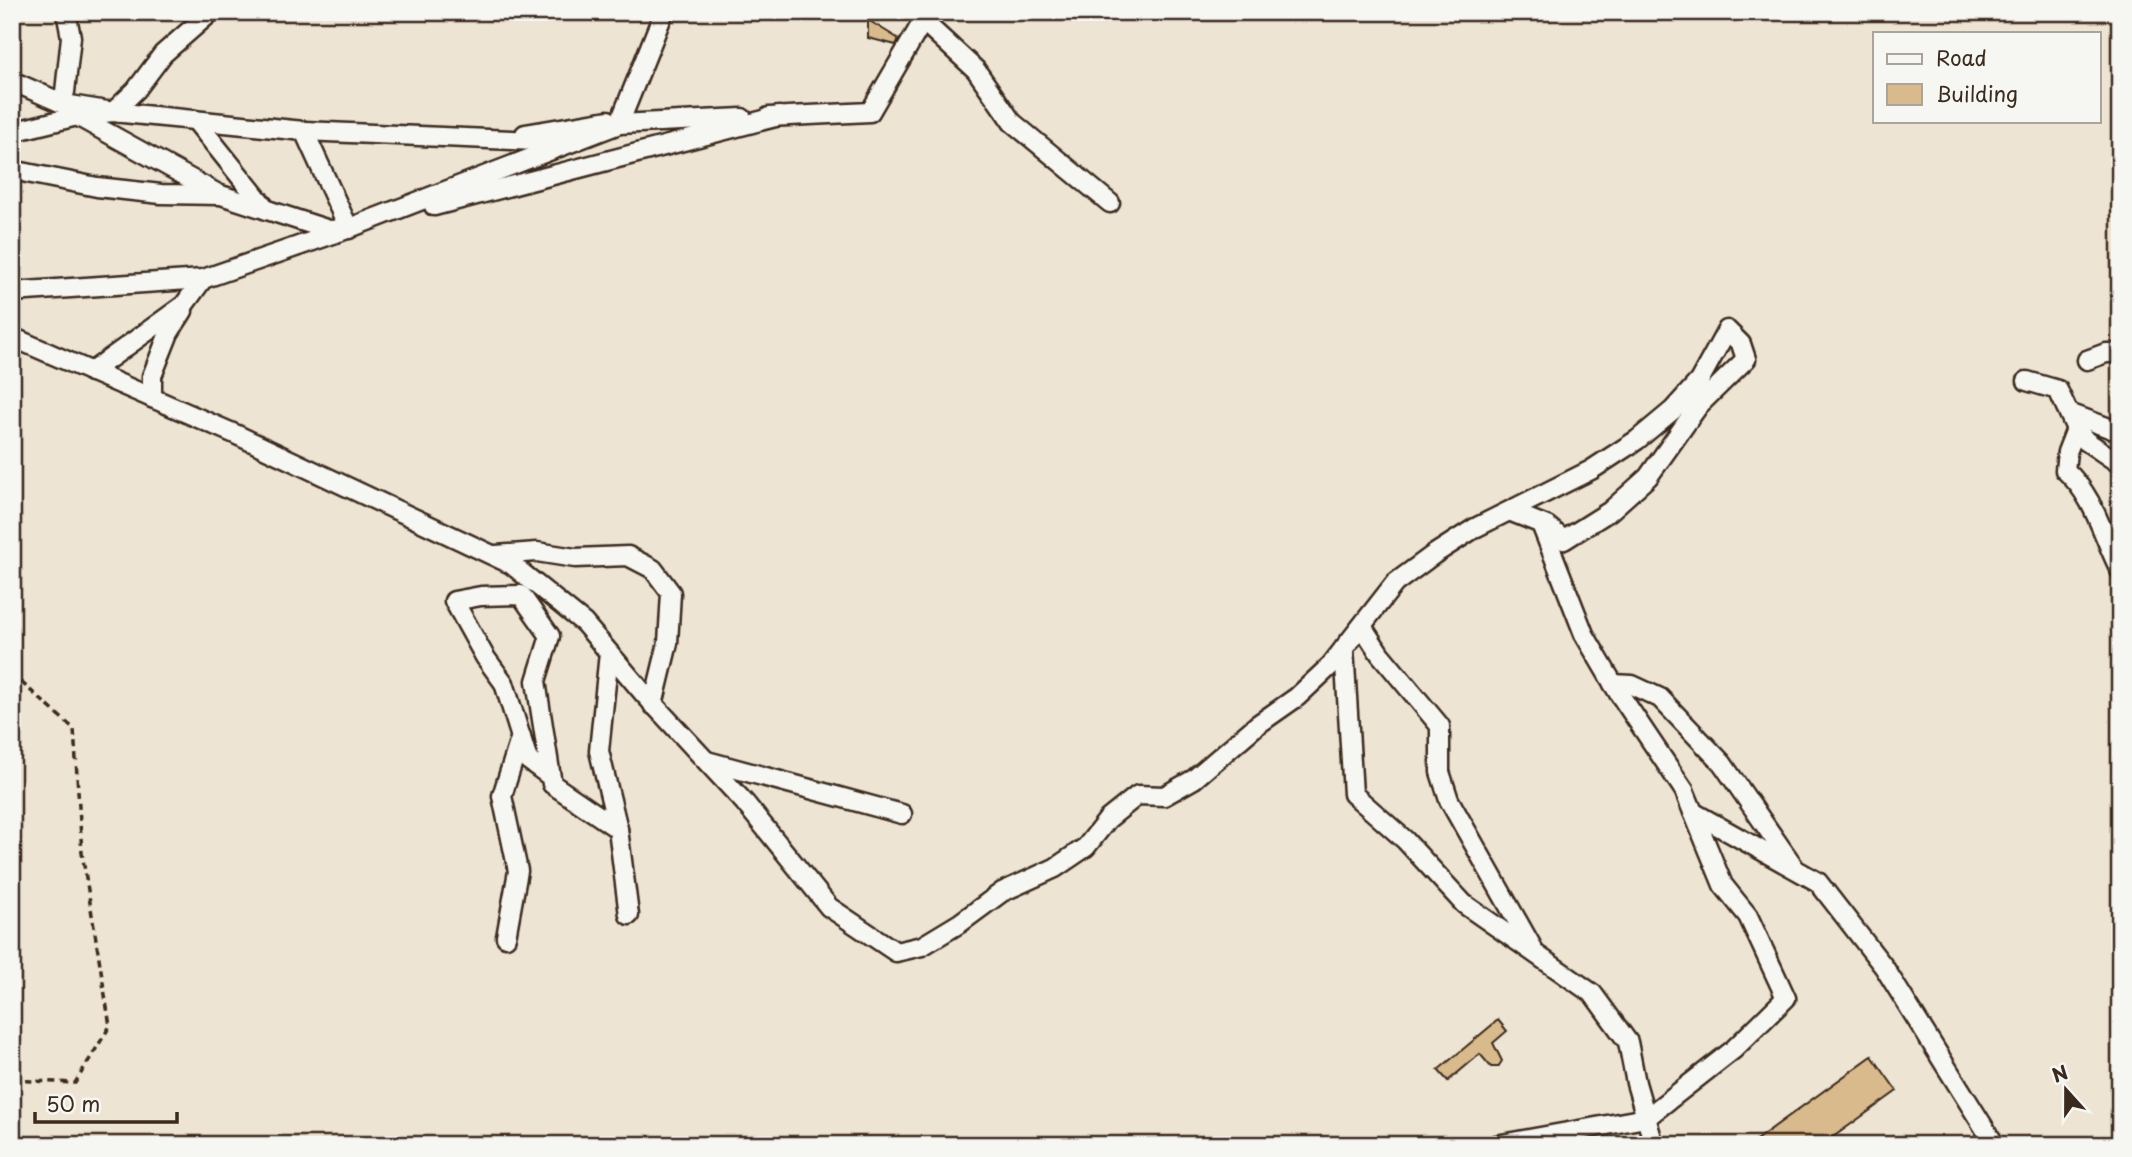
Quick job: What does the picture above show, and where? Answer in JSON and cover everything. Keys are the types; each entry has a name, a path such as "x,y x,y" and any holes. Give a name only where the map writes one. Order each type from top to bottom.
{"street":[{"path":"65,92 71,37 66,12"},
{"path":"12,132 77,116 113,112 136,90 163,54 211,12"},
{"path":"12,292 203,279 353,227 569,143 620,121 664,12"},
{"path":"491,140 620,121 870,112 920,17 976,70 1012,122 1111,203"},
{"path":"12,81 64,104 113,112 304,131 569,143"},
{"path":"77,116 221,195 329,230 353,227 779,116"},
{"path":"195,120 267,210"},
{"path":"304,131 353,227"},
{"path":"12,170 97,187 161,194 221,195"},
{"path":"91,372 184,305 203,279"},
{"path":"152,398 155,366 169,332 187,307 191,295"},
{"path":"12,337 152,398 510,564 584,623 653,705 745,803 829,907 897,952 922,946 960,923 1002,892 1055,868 1086,847 1108,819 1138,795 1164,796 1194,779 1257,725 1297,697 1330,666 1395,583 1475,528 1509,511 1591,470 1637,440 1672,410 1699,381 1727,330 1741,344 1746,359 1699,405 1648,477 1610,510 1564,540 1541,524 1509,511"},
{"path":"2087,360 2106,354 2120,354"},
{"path":"2027,382 2057,390 2086,441 2120,464"},
{"path":"2073,421 2120,432"},
{"path":"2073,421 2065,470 2079,483 2095,509 2120,570"},
{"path":"1496,1145 1646,1118 1733,1050 1786,998 1748,916 1723,884 1684,790 1613,684 1584,634 1541,524"},
{"path":"493,555 537,552 575,558 628,556 653,569 670,593 668,643 653,705"},
{"path":"551,777 528,760 504,683 485,657 454,600 521,595 550,636 536,681 551,777 552,784 618,829"},
{"path":"1362,626 1380,654 1440,726 1440,772 1449,800 1535,953"},
{"path":"1344,648 1353,794 1405,840 1464,904 1593,995 1628,1042 1636,1083 1654,1145"},
{"path":"609,653 599,751 618,829 629,915"},
{"path":"1613,684 1632,685 1660,698 1722,763 1796,870"},
{"path":"506,937 518,871 502,796 521,736"},
{"path":"707,761 902,814"},
{"path":"1693,812 1818,882 1884,967 1995,1145"}],"path":[{"path":"12,674 74,729 82,853 110,1026 75,1083 12,1080"}],"building":[{"path":"868,20 899,39 896,45 868,38"},
{"path":"1498,1020 1507,1031 1493,1043 1502,1061 1498,1067 1491,1067 1480,1054 1448,1081 1438,1070"},
{"path":"1872,1056 1897,1091 1822,1145 1749,1145"}]}
